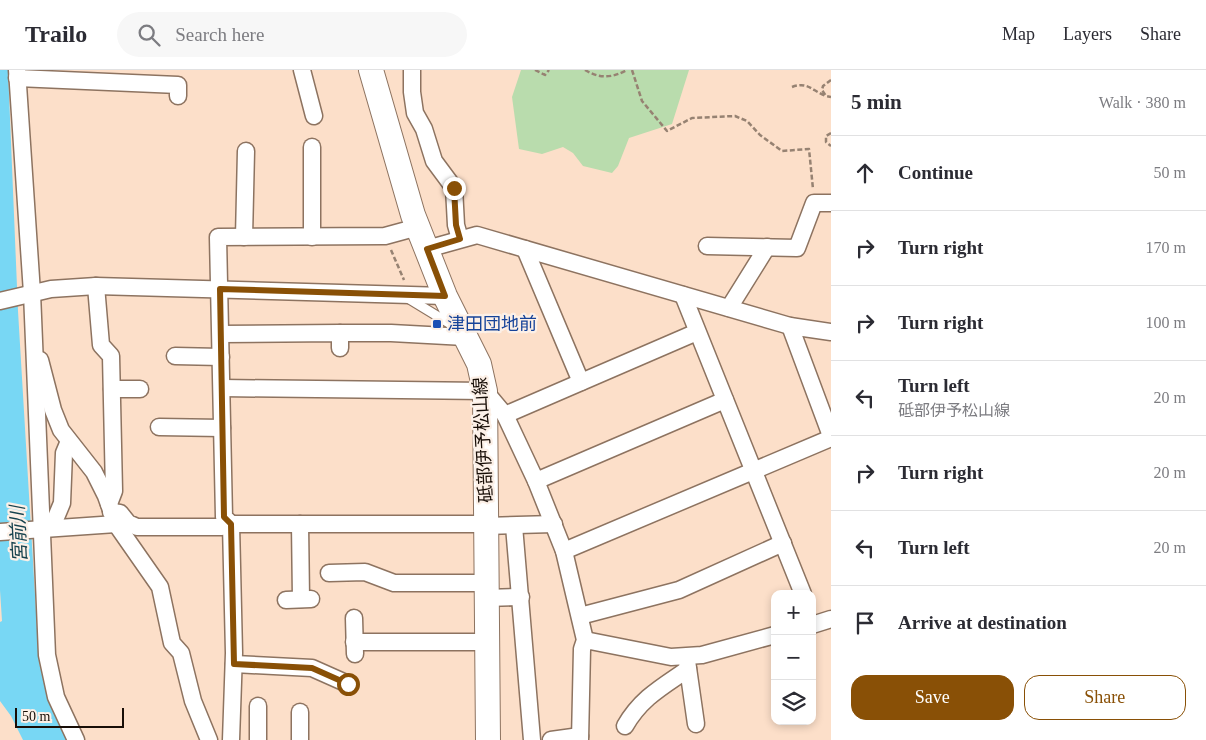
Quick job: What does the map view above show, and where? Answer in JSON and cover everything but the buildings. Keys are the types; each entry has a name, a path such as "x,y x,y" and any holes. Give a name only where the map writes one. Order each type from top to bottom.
{"main road":[{"name":"砥部伊予松山線","path":"371,70 418,227 445,296 479,364 485,391 488,740"}],"street":[{"path":"302,70 314,116"},
{"path":"412,70 412,92 415,113 424,129 434,160 454,188 456,225 460,239"},
{"path":"76,740 56,697 47,655 43,528 33,345 27,295 17,74 178,85 178,96"},
{"path":"312,148 312,236"},
{"path":"244,237 246,151"},
{"path":"707,246 797,248 823,203"},
{"path":"231,740 234,664 231,524 224,517 218,237 385,236 418,227"},
{"path":"427,249 477,235 790,326 831,332"},
{"path":"729,308 767,247"},
{"path":"525,249 580,382"},
{"path":"96,286 101,345 111,356 114,491 112,513"},
{"path":"0,301 51,289 96,286 445,296"},
{"path":"683,295 801,590"},
{"path":"564,551 831,437 790,326"},
{"path":"505,415 698,332"},
{"path":"221,334 340,341 390,333 464,334"},
{"path":"33,345 42,366 53,410 68,441 94,472 112,513 160,587 172,643 181,653 193,701 209,740"},
{"path":"175,356 221,357"},
{"path":"112,388 140,388"},
{"path":"222,388 485,391 505,415 554,524 564,551 585,640 582,650 580,738 551,740"},
{"path":"536,481 725,400"},
{"path":"159,427 222,428"},
{"path":"43,528 62,502 64,453 68,441"},
{"path":"0,532 43,528 112,513 120,513 128,523 137,527 222,528 231,524 514,526 554,524"},
{"path":"299,599 300,524"},
{"path":"514,526 532,740"},
{"path":"580,616 679,590 783,543"},
{"path":"329,573 365,572 394,583 486,590 521,597"},
{"path":"354,618 354,648 486,642"},
{"path":"625,726 633,711 644,699 687,663 702,655 771,636"},
{"path":"585,640 672,657 687,663"},
{"path":"687,663 696,724"},
{"path":"234,664 312,668 348,684"},
{"path":"258,706 258,740"},
{"path":"300,712 300,740"}],"lane":[{"path":"406,294 464,334"}],"path":[{"path":"535,70 545,75 550,70"},
{"path":"585,70 597,77 616,76 627,70"},
{"path":"632,70 642,101 667,131 692,118 735,116 747,121 767,141 782,151 809,149 823,203"},
{"path":"826,96 822,90 823,86 831,80"},
{"path":"792,88 800,84 810,86 831,97"},
{"path":"831,133 826,136 826,142 831,146"},
{"path":"385,236 406,294"}],"green space":[{"path":"521,70 689,70 672,124 629,138 618,166 612,173 583,166 573,153 563,147 542,154 519,149 512,97"}],"water":[{"name":"宮前川","path":"0,70 8,70 18,311 39,662 50,702 67,740 23,740 11,716 0,701 0,622 2,621 0,590"}],"place":[{"name":"津田団地前","path":"437,324"}],"route":[{"path":"348,684 330,674 312,668 287,665 234,664 231,524 224,517 220,289 445,296 427,249 460,239 454,213 456,200 454,188"}]}
